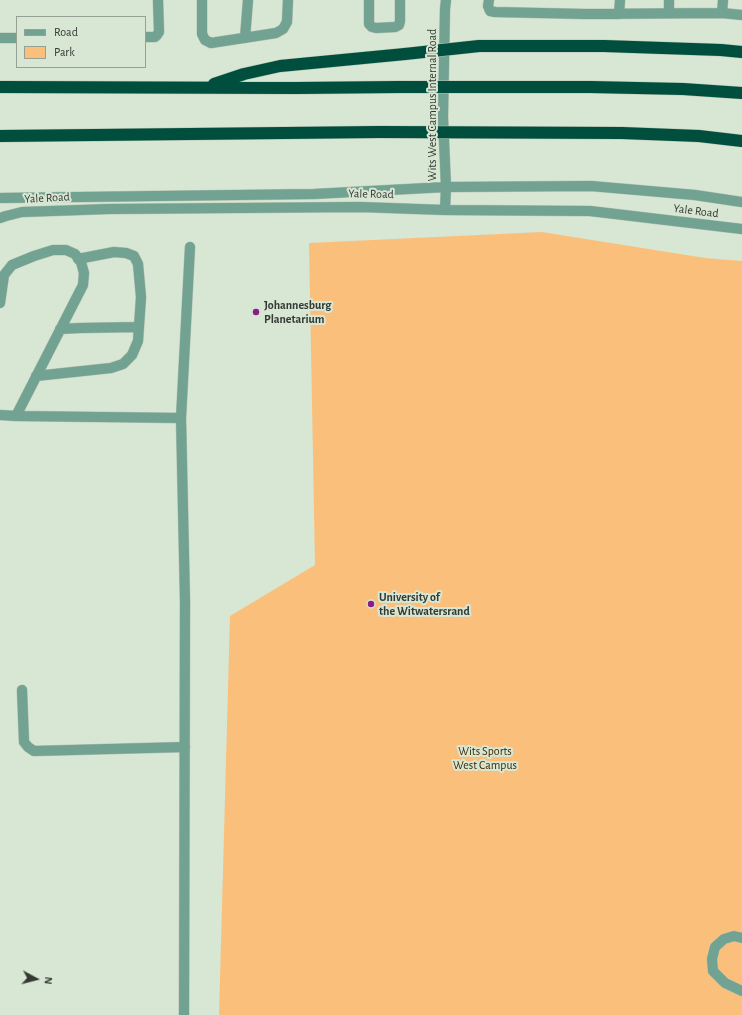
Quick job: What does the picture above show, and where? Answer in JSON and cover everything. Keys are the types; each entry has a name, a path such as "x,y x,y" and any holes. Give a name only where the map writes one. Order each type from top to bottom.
{"highway":[{"path":"203,87 244,74 280,66 479,46 604,46 742,52"},
{"path":"0,87 590,87 742,93"},
{"path":"0,136 379,132 622,133 699,136 742,141"}],"street":[{"path":"146,37 154,37 159,32 158,0"},
{"path":"202,0 202,34 205,40 211,44 276,33 283,29 287,22 288,0"},
{"path":"246,38 248,0"},
{"path":"369,0 369,24 376,28 395,27 398,25 400,21 400,0"},
{"name":"Wits West Campus Internal Road","path":"445,210 446,187 443,117 446,0"},
{"path":"488,0 490,11 495,12 619,14 722,13 742,15"},
{"path":"619,14 620,0"},
{"path":"669,0 669,13"},
{"path":"722,13 723,0"},
{"path":"0,38 16,38"},
{"name":"Yale Road","path":"0,198 314,194 446,187 591,186 695,195 742,202"},
{"path":"252,195 253,207"},
{"name":"Yale Road","path":"0,218 11,214 30,212 109,209 360,206 445,210 590,211 742,230"},
{"path":"184,1015 185,601 181,418 190,247"},
{"path":"0,303 4,276 12,265 53,250 66,250 75,254 81,262 84,273 83,285 16,416"},
{"path":"36,376 111,368 123,364 132,355 138,341 141,297 138,264 134,256 126,252 114,252 78,259"},
{"path":"60,329 139,327"},
{"path":"0,415 181,418"},
{"path":"22,690 24,742 34,751 185,747"},
{"path":"742,938 734,936 724,939 715,947 712,959 713,971 724,983 742,992"}],"green space":[{"name":"Wits Sports West Campus","path":"542,232 705,258 742,261 742,1015 219,1015 230,616 315,565 309,243"}],"place":[{"name":"Johannesburg Planetarium","path":"256,312"},
{"name":"University of the Witwatersrand","path":"371,604"}]}
